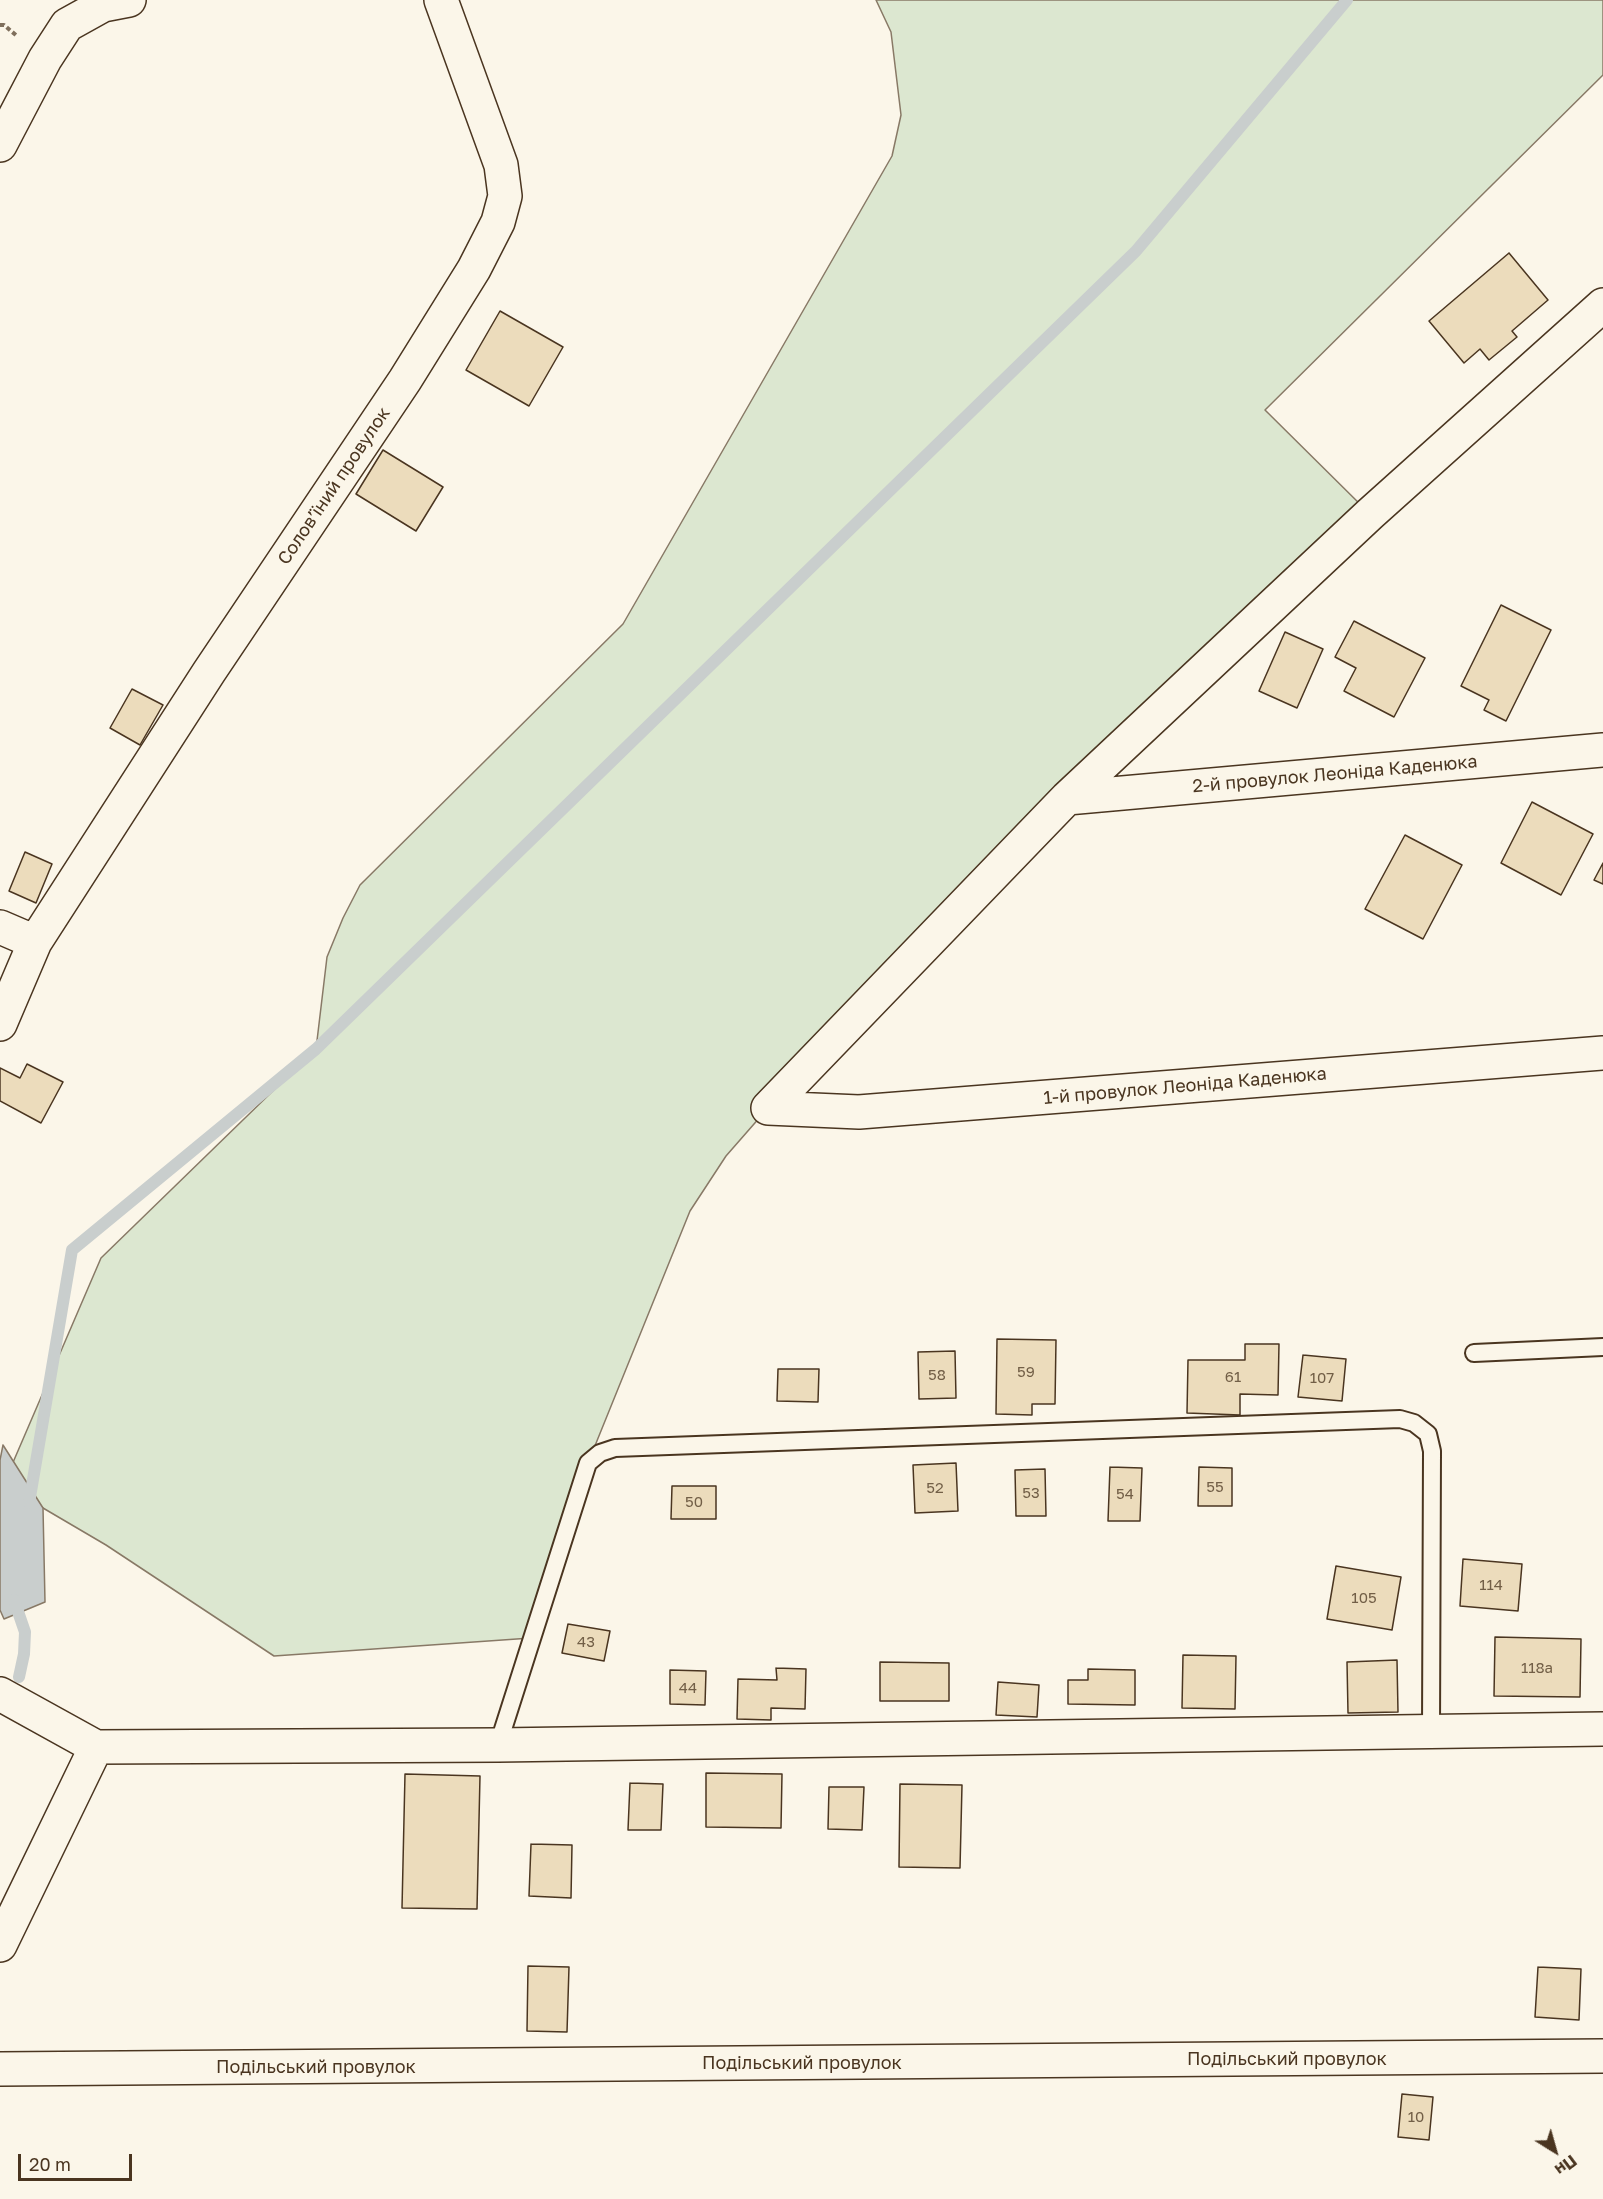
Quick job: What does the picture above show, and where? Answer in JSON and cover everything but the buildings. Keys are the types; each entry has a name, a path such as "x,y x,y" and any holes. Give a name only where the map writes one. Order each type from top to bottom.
{"street":[{"path":"0,145 45,59 68,25 102,5 129,0"},
{"name":"Соловʼїний провулок","path":"0,1024 35,942 209,672 405,380 474,269 498,222 505,196 501,165 441,0"},
{"path":"1067,798 1370,514 1603,305"},
{"name":"2-й провулок Леоніда Каденюка","path":"1067,798 1603,750"},
{"name":"1-й провулок Леоніда Каденюка","path":"1067,798 768,1108 859,1112 1603,1053"},
{"path":"0,927 35,942"},
{"path":"0,1694 96,1747 498,1745 1603,1729"},
{"path":"0,1945 96,1747"},
{"name":"Подільський провулок","path":"0,2069 1603,2056"}],"lane":[{"path":"1474,1353 1603,1347"},
{"path":"498,1745 588,1463 600,1453 615,1448 1400,1419 1414,1423 1428,1434 1432,1451 1431,1731"}],"green space":[{"path":"876,0 1603,0 1603,75 1265,410 1370,514 768,1108 726,1156 690,1211 588,1463 531,1638 274,1656 106,1545 43,1508 8,1474 101,1258 316,1049 327,957 360,885 623,624 892,156 901,115 891,32"}],"shaded area":[{"path":"3,1445 43,1508 45,1602 4,1619 0,1610 0,1460"}],"waterway":[{"path":"29,1503 72,1250 316,1049 1136,251 1347,0"},
{"path":"14,1600 25,1632 24,1654 19,1677"}]}
